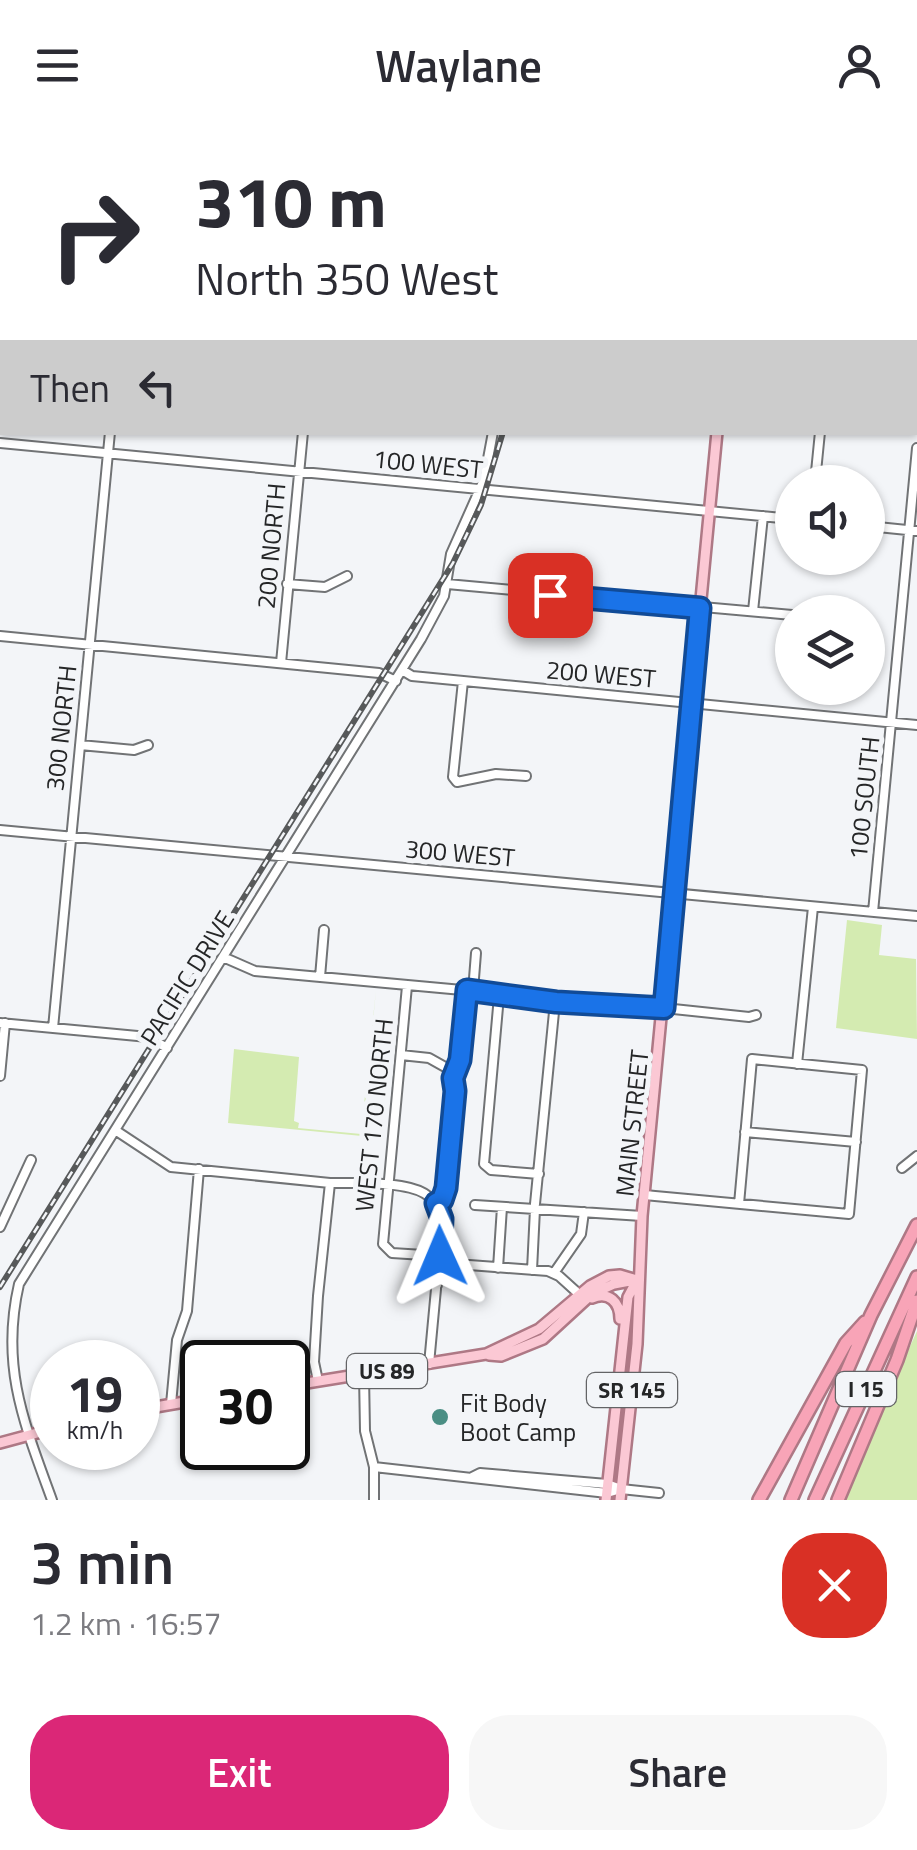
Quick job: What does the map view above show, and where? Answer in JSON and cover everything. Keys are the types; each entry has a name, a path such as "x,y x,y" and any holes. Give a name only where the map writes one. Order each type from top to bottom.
{"highway":[{"name":"I 15","path":"791,1500 872,1315 917,1225"},
{"name":"I 15","path":"815,1500 917,1277"},
{"path":"838,1500 917,1300"},
{"path":"759,1500 846,1344 872,1315"}],"main road":[{"name":"MAIN STREET","path":"620,1494 637,1344 642,1216 716,435"},
{"name":"US 89","path":"310,1382 486,1354 542,1327 609,1276 637,1280"},
{"name":"MAIN STREET","path":"607,1492 620,1352 628,1297 637,1280"},
{"path":"582,1299 602,1295 616,1302 620,1312 620,1352"},
{"name":"US 89","path":"486,1354 501,1356 550,1334 582,1299"},
{"path":"160,1406 180,1403"},
{"path":"0,1443 30,1433"}],"street":[{"name":"300 NORTH","path":"52,1028 110,435"},
{"name":"200 NORTH","path":"280,664 303,435"},
{"name":"PACIFIC DRIVE","path":"52,1500 7,1376 4,1335 19,1284 396,681 440,604 448,584 452,554 480,489 492,435"},
{"path":"817,465 820,435"},
{"name":"100 WEST","path":"0,443 775,517"},
{"name":"100 SOUTH","path":"873,912 913,530 917,448"},
{"path":"753,612 762,516"},
{"path":"885,528 913,530"},
{"path":"288,584 325,587 347,576"},
{"path":"448,584 775,614"},
{"path":"0,636 379,672 396,681"},
{"name":"200 WEST","path":"402,670 412,676 917,725"},
{"path":"462,681 452,770 458,782 496,774 526,776"},
{"path":"80,745 134,750 148,745"},
{"name":"300 WEST","path":"0,830 917,916"},
{"path":"796,1064 813,907"},
{"path":"320,977 324,930"},
{"path":"436,1203 442,1200 446,1188 454,1072 460,1060 476,952"},
{"path":"223,957 255,971 556,1002 749,1018 756,1015"},
{"name":"WEST 170 NORTH","path":"407,986 384,1248 440,1256"},
{"path":"499,996 485,1168 539,1174"},
{"path":"532,1270 556,1002"},
{"path":"0,1076 3,1023 148,1037 167,1048"},
{"path":"401,1054 424,1056 454,1072"},
{"path":"645,1195 739,1204 849,1214 862,1070 752,1060 739,1204"},
{"path":"116,1130 171,1167 330,1184 417,1188 436,1203 442,1219 429,1364"},
{"path":"746,1132 856,1142"},
{"path":"902,1168 917,1156"},
{"path":"0,1227 31,1160"},
{"path":"171,1404 177,1340 187,1312 199,1169"},
{"path":"318,1381 314,1362 318,1296 330,1184"},
{"path":"475,1206 642,1216"},
{"path":"498,1268 502,1207"},
{"path":"554,1273 582,1234 584,1212"},
{"path":"469,1265 554,1273 582,1299"},
{"path":"364,1374 365,1431 374,1467 374,1500"},
{"path":"374,1467 472,1477 480,1473 620,1494 659,1493"}],"green space":[{"path":"847,920 882,925 879,955 916,959 917,1039 836,1028"},
{"path":"376,990 362,1136 228,1123 234,1049 299,1057 294,1121 299,1123 298,1128 361,1134"},
{"path":"917,1331 917,1500 844,1500 857,1463"}],"railway":[{"path":"0,1287 453,563 481,505 502,435"}],"place":[{"name":"Fit Body Boot Camp","path":"440,1417"}],"route":[{"path":"440,1256 442,1219 436,1203 442,1200 446,1188 453,1078 460,1060 467,990 556,1002 664,1008 700,608 550,595"}]}
